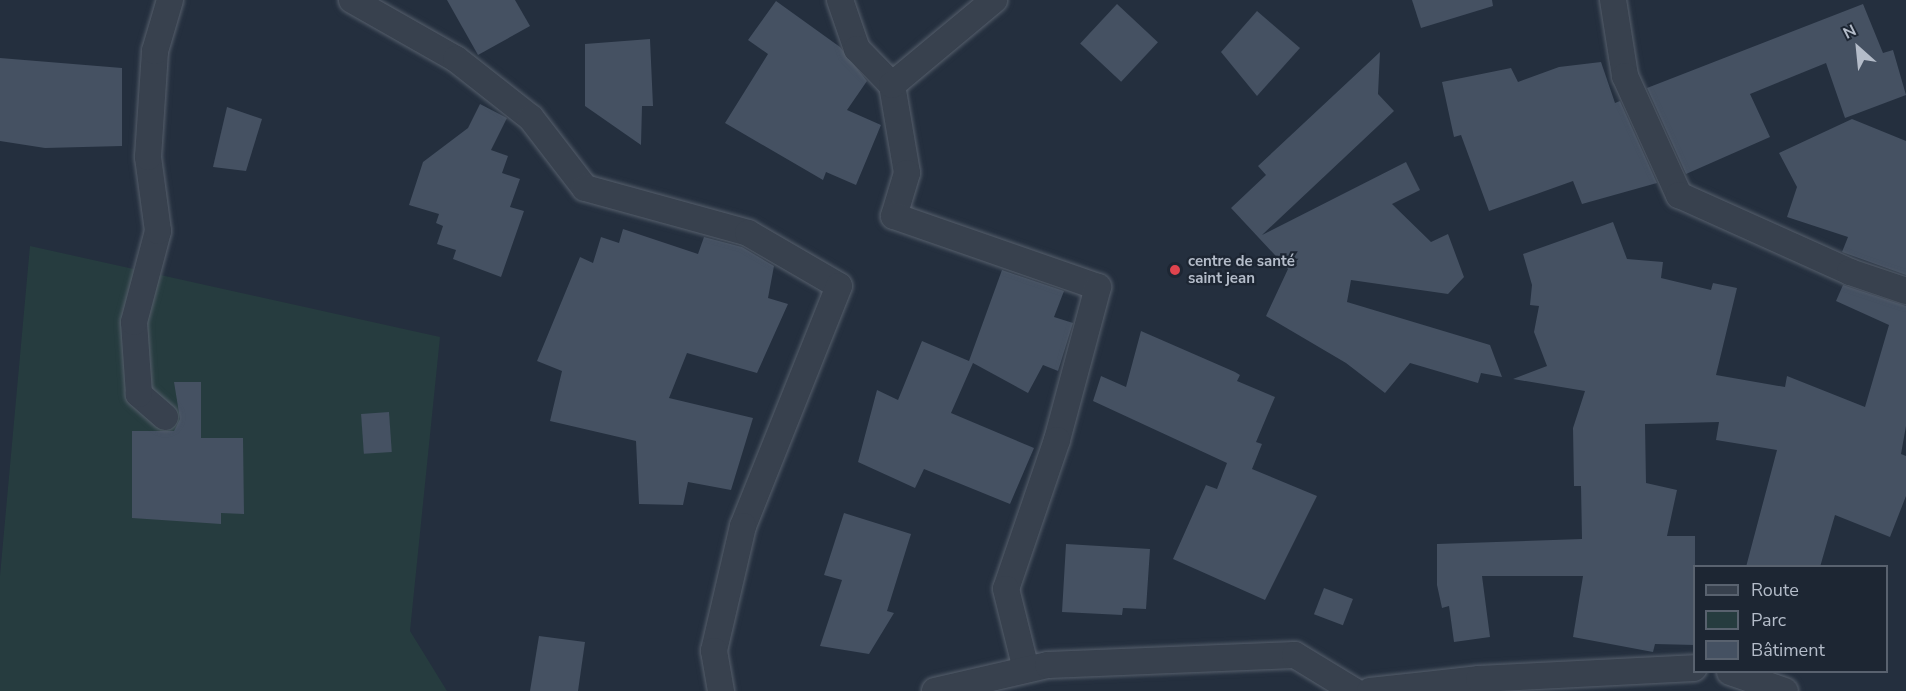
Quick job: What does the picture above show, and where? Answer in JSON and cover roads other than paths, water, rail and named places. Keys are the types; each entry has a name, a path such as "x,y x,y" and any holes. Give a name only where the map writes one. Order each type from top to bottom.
{"street":[{"path":"165,417 139,393 134,322 158,231 148,157 155,51 170,0"},
{"path":"352,0 376,7 456,59 531,118 585,188 748,232 839,286 743,526 714,651 721,691"},
{"path":"840,0 857,49 892,84 907,173 894,216 1098,287 1057,440 1006,590 1026,669"},
{"path":"892,84 994,0"},
{"path":"1613,0 1625,76 1679,195 1850,272 1906,291"},
{"path":"935,691 1026,669 1295,656 1354,691"},
{"path":"1370,691 1479,679 1693,668"},
{"path":"1733,673 1785,691"}],"place":[{"name":"centre de santé saint jean","path":"1175,270"}]}
